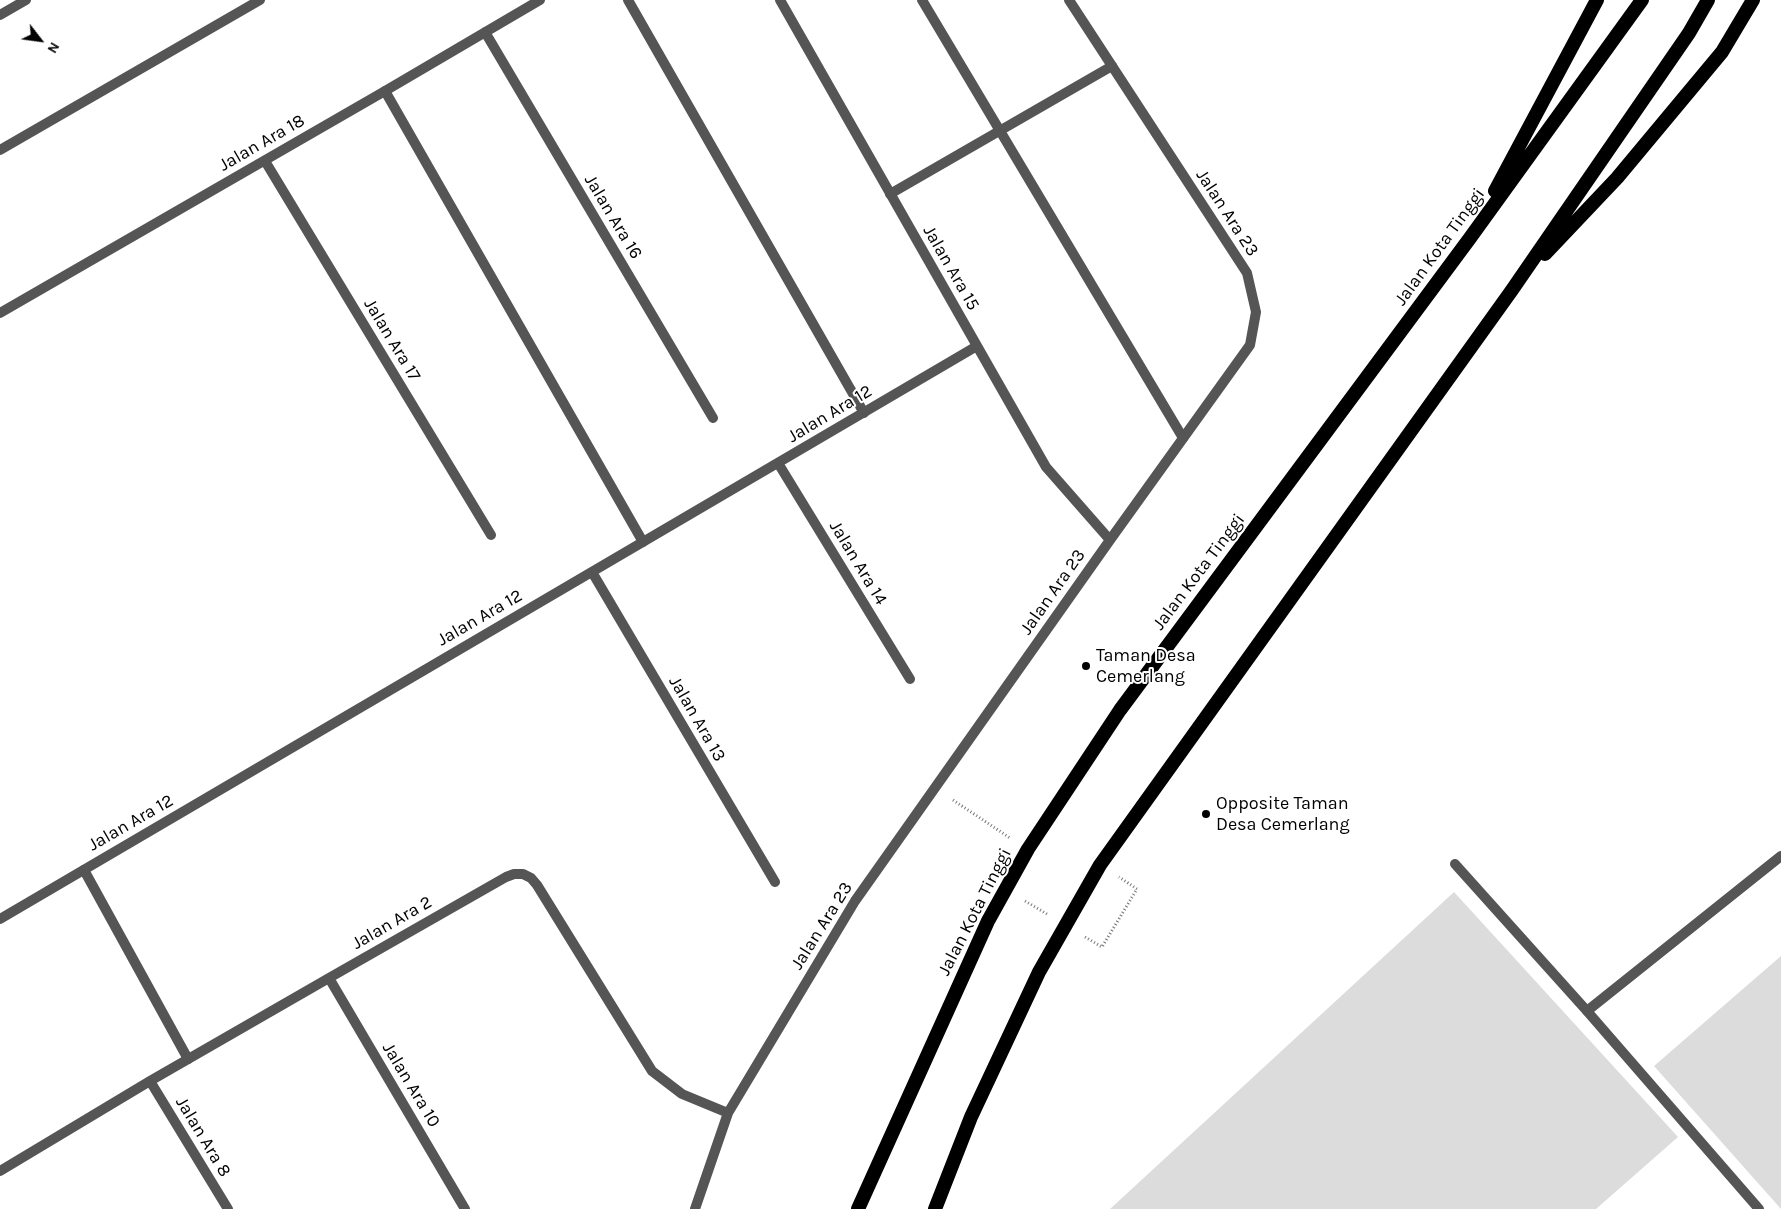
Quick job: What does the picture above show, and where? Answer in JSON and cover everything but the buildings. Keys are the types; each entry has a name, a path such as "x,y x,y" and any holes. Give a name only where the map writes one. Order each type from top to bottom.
{"highway":[{"path":"1470,238 1597,0"},
{"name":"Jalan Kota Tinggi","path":"858,1208 988,921 1028,849 1120,710 1470,238 1642,0"},
{"path":"935,1209 971,1117 1039,972 1100,865 1512,290 1689,33 1708,0"},
{"path":"1512,290 1617,178 1722,52 1753,0"}],"street":[{"path":"0,15 26,0"},
{"path":"0,150 260,0"},
{"path":"518,0 524,10"},
{"name":"Jalan Ara 18","path":"0,313 385,92 540,0"},
{"path":"628,0 864,413"},
{"name":"Jalan Ara 15","path":"780,0 1046,467 1110,540"},
{"path":"922,0 1183,438"},
{"name":"Jalan Ara 23","path":"695,1209 728,1113 855,901 1250,345 1256,312 1247,273 1069,0"},
{"name":"Jalan Ara 16","path":"485,32 713,418"},
{"path":"890,194 1112,66"},
{"path":"385,92 643,542"},
{"name":"Jalan Ara 17","path":"264,161 491,535"},
{"name":"Jalan Ara 12","path":"0,919 977,346"},
{"name":"Jalan Ara 14","path":"778,463 910,679"},
{"name":"Jalan Ara 13","path":"592,572 775,882"},
{"path":"1587,1011 1781,856"},
{"path":"1455,864 1587,1011 1759,1209"},
{"path":"84,870 188,1059"},
{"name":"Jalan Ara 2","path":"0,1170 188,1059 514,874 523,874 537,884 652,1071 682,1094 728,1113"},
{"name":"Jalan Ara 10","path":"329,978 465,1209"},
{"name":"Jalan Ara 8","path":"150,1081 228,1209"}],"path":[{"path":"936,788 1028,849"},
{"path":"1102,947 1137,889"}],"shaded area":[{"path":"1454,892 1678,1137 1596,1209 1110,1209"},
{"path":"1781,956 1781,1209 1654,1066"}],"place":[{"name":"Taman Desa Cemerlang","path":"1086,666"},
{"name":"Opposite Taman Desa Cemerlang","path":"1206,814"}]}
